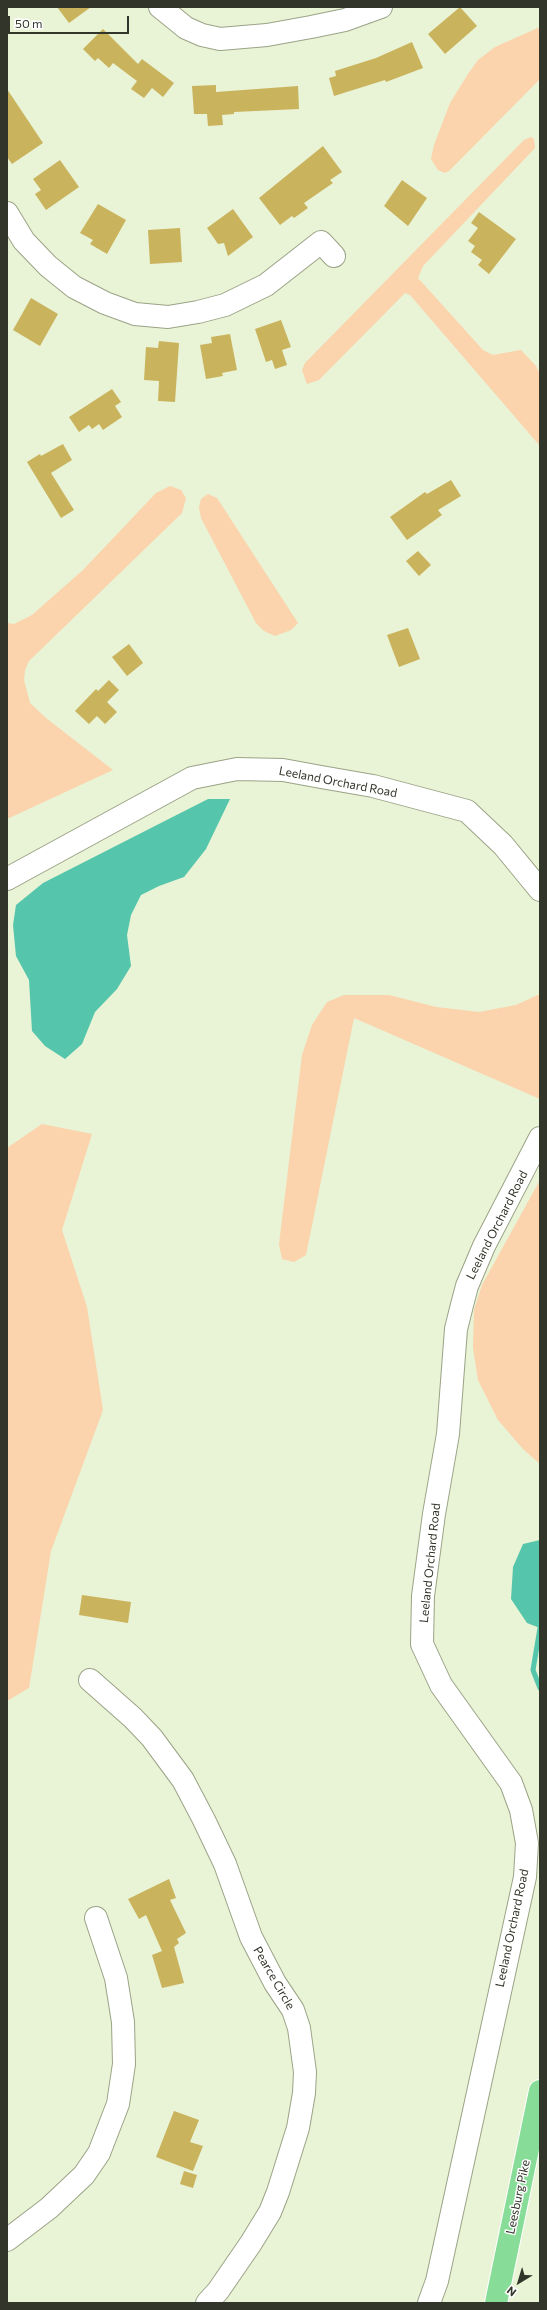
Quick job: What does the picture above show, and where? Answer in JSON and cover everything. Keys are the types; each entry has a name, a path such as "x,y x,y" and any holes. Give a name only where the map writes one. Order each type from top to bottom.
{"highway":[{"name":"Leesburg Pike","path":"496,2303 540,2091"}],"street":[{"path":"160,7 186,28 202,35 220,39 267,35 311,27 345,20 381,7"},
{"path":"7,213 24,241 48,266 68,282 105,303 135,314 168,317 198,312 225,305 266,285 321,242 334,256"},
{"name":"Leeland Orchard Road","path":"7,879 192,778 237,769 283,770 373,786 467,811 503,845 540,890"},
{"name":"Leeland Orchard Road","path":"428,2303 436,2281 525,1877 527,1843 521,1810 511,1783 441,1685 422,1644 424,1596 434,1514 448,1434 456,1329 462,1305 467,1286 484,1246 540,1138"},
{"name":"Pearce Circle","path":"90,1680 133,1718 152,1738 183,1780 225,1864 251,1937 275,1983 293,2010 299,2028 305,2072 304,2093 298,2128 278,2192 270,2212 252,2243 218,2291 207,2303"},
{"path":"7,2240 49,2208 84,2176 99,2153 118,2104 124,2064 123,2022 116,1978 96,1918"}],"shaded area":[{"path":"540,27 540,79 449,171 445,173 438,170 431,159 434,145 450,103 468,74 478,60 495,47"},
{"path":"531,137 534,139 535,148 423,266 418,278 483,350 493,355 521,350 536,366 540,374 540,446 410,295 405,293 319,380 307,384 302,370 305,363 524,140"},
{"path":"170,486 181,490 186,498 182,513 29,661 25,670 24,680 30,703 46,718 113,770 7,819 7,623 14,624 32,615 83,570 156,493"},
{"path":"208,494 217,498 298,623 291,630 275,636 264,631 256,623 201,518 199,507 201,499"},
{"path":"540,994 540,1099 354,1018 306,1255 294,1262 282,1259 279,1244 302,1055 312,1025 327,1002 344,995 389,995 436,1007 479,1012 516,1005"},
{"path":"42,1124 92,1134 62,1230 87,1307 103,1410 51,1551 29,1688 7,1701 7,1148"},
{"path":"540,1180 540,1464 523,1449 498,1420 478,1380 473,1348 474,1310 482,1285"}],"water":[{"path":"208,799 230,799 206,849 184,877 159,886 141,895 131,915 127,935 131,966 117,989 95,1012 82,1044 65,1059 45,1046 32,1031 29,980 16,956 13,925 16,905 43,883"},
{"path":"540,1540 540,1628 527,1623 511,1599 513,1567 523,1544"}],"building":[{"path":"57,7 91,7 69,23"},
{"path":"460,7 477,26 445,54 428,34"},
{"path":"103,29 138,64 142,59 174,83 163,97 152,88 144,98 131,89 137,81 113,63 109,68 98,58 95,61 83,49"},
{"path":"412,42 423,68 386,82 385,80 334,96 329,78 336,76 335,71 376,58"},
{"path":"216,85 216,92 298,86 299,109 234,112 234,114 222,115 223,125 208,126 207,114 194,114 192,86"},
{"path":"7,89 43,143 12,164 7,157"},
{"path":"323,146 342,172 330,180 333,183 304,203 308,208 294,218 292,216 280,225 259,198"},
{"path":"60,160 79,187 46,210 35,194 41,190 33,179"},
{"path":"402,180 427,198 408,226 384,206"},
{"path":"98,204 126,220 107,254 90,244 93,240 80,233"},
{"path":"233,209 253,237 228,256 224,243 218,244 207,228"},
{"path":"479,212 516,239 489,274 478,265 482,260 471,252 475,246 468,241 478,228 471,223"},
{"path":"180,228 182,262 150,264 148,230"},
{"path":"31,298 58,314 40,346 13,330"},
{"path":"281,320 291,347 282,350 287,365 275,369 272,360 266,362 255,329"},
{"path":"230,334 237,370 222,373 223,376 206,379 200,345 212,343 211,337"},
{"path":"159,341 179,343 175,402 158,401 159,381 144,380 146,347 158,348"},
{"path":"112,389 121,402 115,406 122,417 103,430 99,424 92,429 89,425 79,432 69,417"},
{"path":"63,444 72,460 51,473 74,510 61,518 27,462 40,454 41,456"},
{"path":"451,480 461,496 438,510 442,515 407,540 390,517 425,492 427,494"},
{"path":"418,551 431,565 419,576 406,561"},
{"path":"408,628 420,659 399,667 387,635"},
{"path":"129,644 143,663 127,676 112,657"},
{"path":"109,680 119,690 107,702 117,712 105,724 97,716 89,724 75,711 96,689 98,691"},
{"path":"82,1595 131,1602 128,1623 79,1615"},
{"path":"169,1879 176,1898 170,1900 186,1933 177,1939 179,1943 174,1947 184,1983 162,1988 152,1955 162,1951 146,1915 139,1919 128,1899"},
{"path":"174,2111 199,2120 190,2142 203,2146 193,2171 156,2157"},
{"path":"184,2171 197,2175 193,2188 180,2184"}],"waterway":[{"path":"540,1628 533,1670 540,1688"}]}
